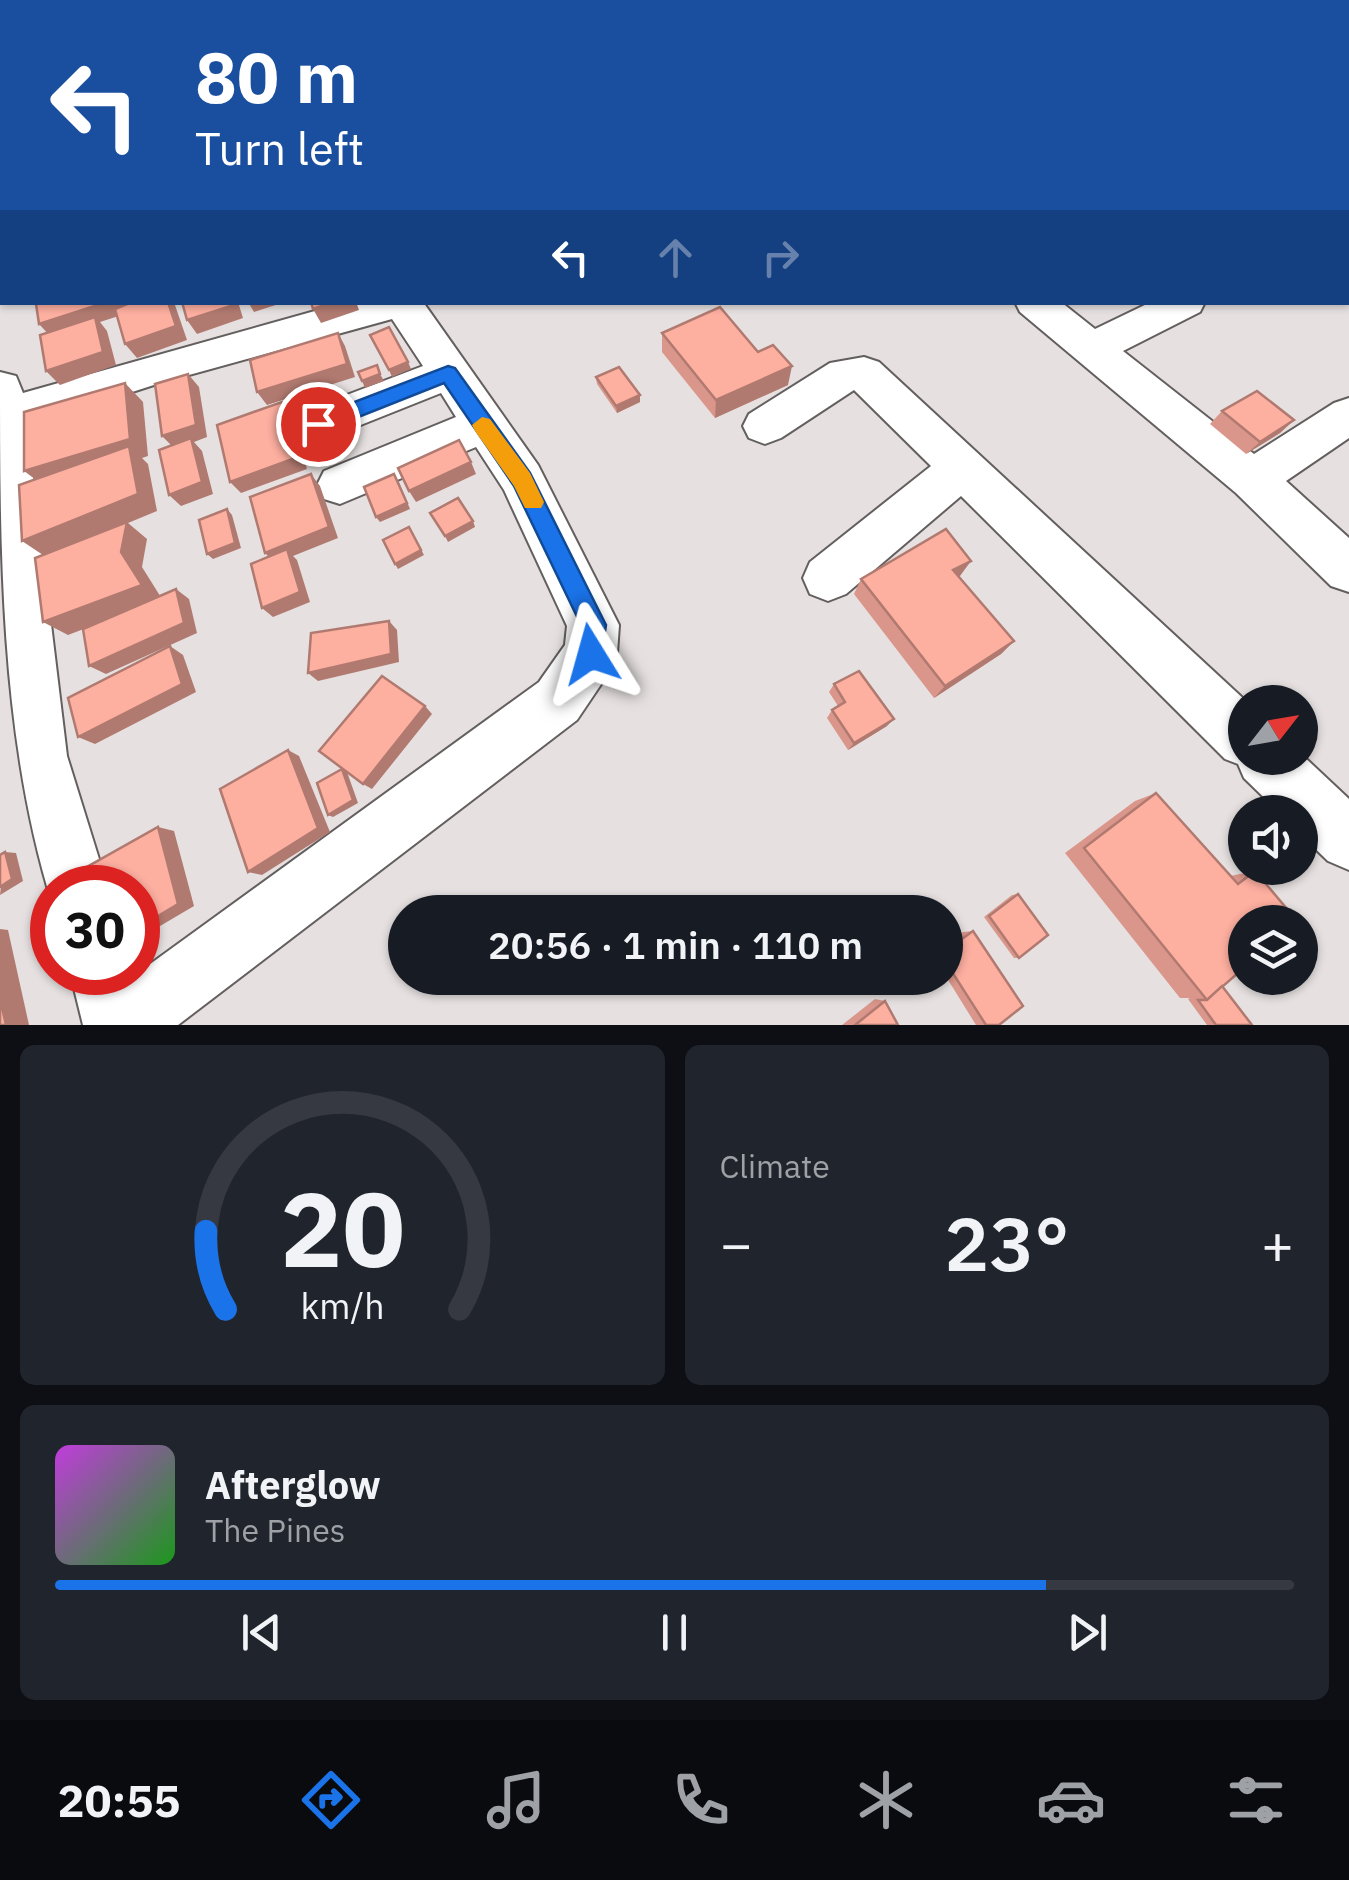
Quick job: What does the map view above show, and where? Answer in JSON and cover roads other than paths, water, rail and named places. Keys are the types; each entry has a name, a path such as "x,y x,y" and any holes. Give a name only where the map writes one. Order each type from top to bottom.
{"street":[{"path":"70,865 39,756 1,405 158,368 391,305"},
{"path":"110,995 120,1025 558,701 591,654 594,625 522,480 404,305"},
{"path":"1038,305 1252,479 1349,570"},
{"path":"1094,348 1180,305"},
{"path":"318,424 448,373"},
{"path":"765,426 846,374 864,373 1228,722"},
{"path":"1252,479 1349,415"},
{"path":"340,485 482,425"},
{"path":"828,578 964,466"},
{"path":"1282,775 1349,840"}]}
